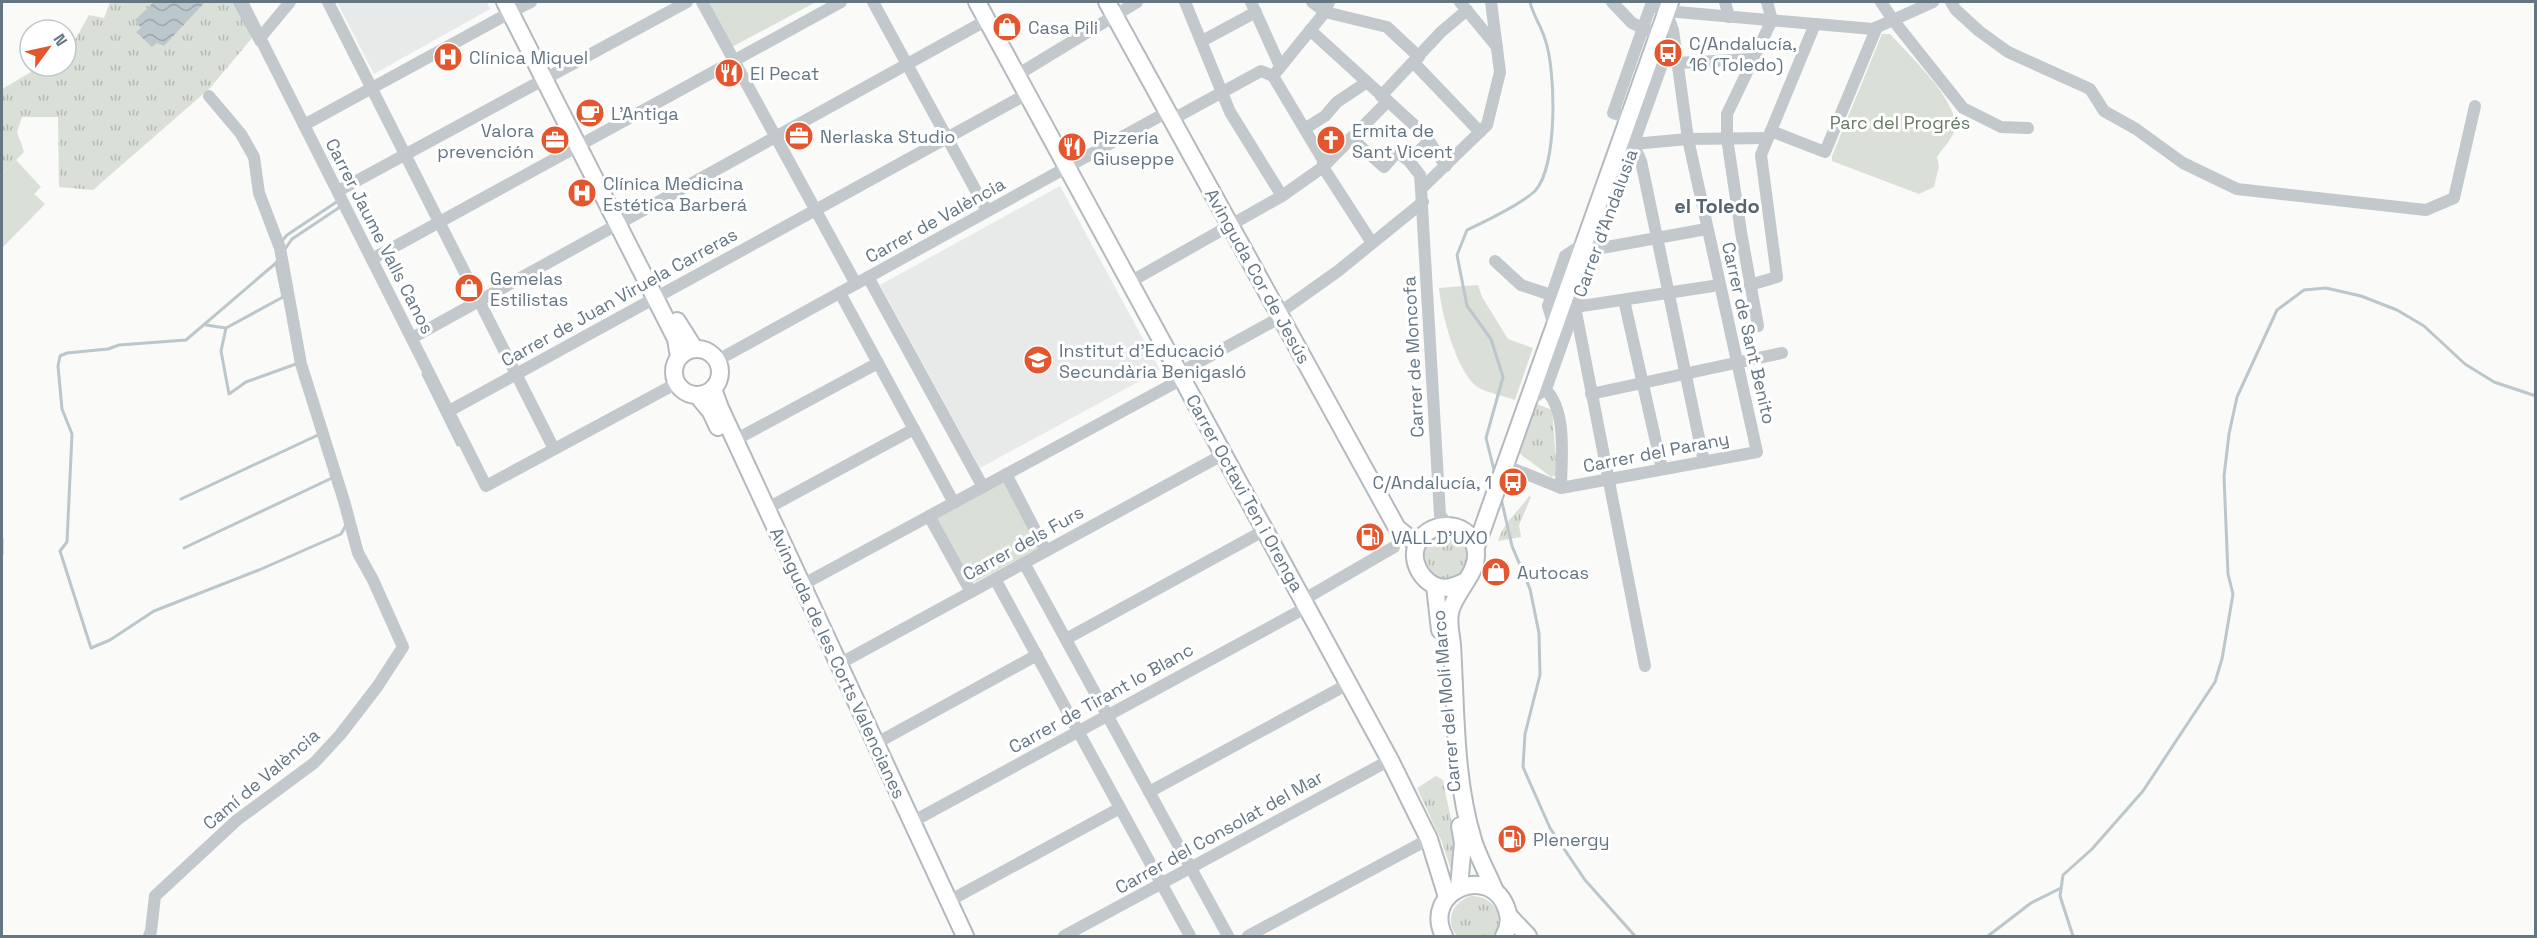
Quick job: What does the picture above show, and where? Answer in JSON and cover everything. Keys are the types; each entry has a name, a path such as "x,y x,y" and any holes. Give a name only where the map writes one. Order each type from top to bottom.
{"street":[{"name":"Carrer Jaume Valls Canos","path":"242,2 486,486 554,449"},
{"path":"260,39 290,2"},
{"path":"328,2 554,449 677,383"},
{"path":"338,191 687,2"},
{"path":"702,2 814,211 856,284"},
{"path":"372,259 841,2"},
{"path":"873,2 987,212"},
{"name":"Carrer Octavi Ten i Orenga","path":"977,2 1390,760 1453,892"},
{"path":"1017,75 1111,8 1137,2"},
{"path":"1185,2 1230,112 1282,196"},
{"path":"1312,2 1387,27 1480,132"},
{"path":"802,585 1181,376 1280,315 1372,243 1422,196 1487,125 1500,72 1491,2"},
{"path":"1612,2 1632,23 1650,32"},
{"path":"1725,2 1729,16"},
{"path":"1758,326 1727,138 1727,114 1772,20 1767,2"},
{"path":"1881,2 1963,108 2001,128 2028,128"},
{"path":"1658,5 1729,16 1872,29 1933,2"},
{"path":"1951,2 1956,10 1979,31 2008,52 2090,89 2104,111 2136,129 2183,163 2237,189 2426,210 2454,198 2475,106"},
{"path":"304,125 516,5 549,77 659,296 676,339 679,357 674,370 677,383 683,390 697,395 713,389 720,375 718,360 708,351 694,348 659,296"},
{"name":"Carrer d'Andalusia","path":"1476,547 1527,402 1540,385 1575,307 1589,246 1628,118 1637,70 1658,5"},
{"name":"Carrer de Sant Benito","path":"1658,5 1673,30 1688,139 1757,452"},
{"path":"1130,282 1282,196 1323,167 1352,138 1463,6 1497,48"},
{"path":"1202,41 1254,7 1277,71 1323,160 1323,167 1372,243"},
{"path":"1277,71 1327,7"},
{"name":"Avinguda Cor de Jesús","path":"1111,8 1397,528 1416,550"},
{"path":"411,338 987,20"},
{"path":"1750,285 1777,277 1761,155 1815,24"},
{"path":"1704,462 1641,161 1633,144 1770,135 1825,152 1877,27"},
{"path":"1310,30 1427,138 1448,165"},
{"name":"Carrer d'Andalusia","path":"1540,385 1554,327 1633,144 1665,56 1650,32"},
{"path":"1677,63 1753,59"},
{"name":"Carrer de València","path":"718,360 1067,167 1262,71 1277,71"},
{"path":"1306,128 1325,116 1337,102 1367,82"},
{"name":"Carrer de Juan Viruela Carreras","path":"449,411 1027,94"},
{"name":"Camí de València","path":"148,936 151,931 155,896 237,820 314,763 340,735 377,687 403,647 373,580 358,553 301,364 280,248 260,194 254,157 241,134 209,96"},
{"path":"1352,138 1384,167 1397,152 1405,158 1427,138"},
{"name":"Carrer de Moncofa","path":"1405,158 1420,175 1445,524"},
{"path":"1589,246 1701,230"},
{"name":"Carrer d'Andalusia","path":"1554,327 1548,306 1565,256 1589,246"},
{"path":"1495,261 1521,285 1551,295"},
{"path":"868,277 983,487"},
{"path":"1645,666 1575,307 1713,286"},
{"path":"840,293 954,502"},
{"path":"1624,300 1662,470"},
{"path":"679,357 694,348"},
{"path":"1591,394 1782,353"},
{"path":"735,440 878,363"},
{"name":"Carrer del Parany","path":"1540,385 1562,420 1561,488"},
{"name":"Avinguda de les Corts Valencianes","path":"713,389 766,509 965,936"},
{"name":"Avinguda de les Corts Valencianes","path":"697,395 711,412 955,936"},
{"path":"766,509 914,429"},
{"name":"Carrer del Parany","path":"1504,465 1561,488 1757,452"},
{"name":"Carrer dels Furs","path":"839,664 1224,454"},
{"path":"1006,474 1047,551"},
{"path":"1397,528 1394,547 1416,550 1445,524 1489,507"},
{"path":"929,516 971,592"},
{"path":"1416,550 1420,574 1435,586 1450,588 1464,582 1475,567 1476,547 1470,537 1445,524"},
{"path":"1066,639 1265,530"},
{"name":"Carrer de Tirant lo Blanc","path":"912,822 1107,716 1305,604 1394,547"},
{"path":"1024,563 1228,936"},
{"path":"995,579 1190,936"},
{"name":"Carrer del Molí Marco","path":"1464,582 1450,613 1459,769 1473,841 1495,891 1505,902 1509,916 1528,936"},
{"name":"Carrer del Molí Marco","path":"1435,586 1439,613 1450,772 1463,843 1453,892 1440,912 1439,934"},
{"path":"875,744 1037,655"},
{"path":"1149,792 1348,684"},
{"name":"Carrer del Consolat del Mar","path":"1064,936 1390,760"},
{"path":"949,901 1120,808"},
{"path":"1248,936 1429,839"},
{"path":"1453,892 1478,884 1495,891"},
{"path":"1504,936 1508,930 1509,916"}],"shaded area":[{"path":"337,2 487,2 490,9 374,74"},
{"name":"Institut d'Educació Secundària Benigasló","path":"1060,186 1160,370 980,468 880,285"}],"green space":[{"path":"110,2 234,2 252,38 210,88 93,190 59,187 58,117 22,117 17,132 24,152 2,174 2,89 21,78 78,78 78,34 89,15 104,18"},
{"path":"705,2 816,2 730,48"},
{"name":"Parc del Progrés","path":"1882,34 1890,34 1920,66 1941,92 1954,118 1954,133 1937,157 1939,166 1934,187 1919,194 1832,161 1832,156"},
{"path":"16,160 41,187 34,194 45,204 2,248 2,174"},
{"path":"1478,285 1482,297 1508,339 1533,348 1515,400 1483,390 1471,381 1457,357 1452,342 1439,288"},
{"path":"1537,404 1552,410 1557,475 1551,477 1519,453"},
{"path":"1004,481 1039,548 973,583 936,518"},
{"path":"1529,496 1531,497 1519,525 1521,537 1498,541 1508,522"},
{"path":"1446,534 1455,535 1463,540 1468,548 1468,566 1463,574 1455,579 1446,580 1437,579 1429,574 1424,566 1423,557 1424,548 1429,540 1437,535"},
{"path":"1436,776 1443,780 1454,838 1452,873 1442,842 1417,788"},
{"path":"1471,896 1486,900 1496,909 1499,922 1493,936 1457,936 1453,930 1452,912 1459,903"}],"water":[{"path":"154,2 205,2 164,46 157,43 152,47 136,32 141,28 135,20"}],"waterway":[{"path":"234,2 257,44"},
{"path":"1495,474 1486,438 1503,377 1491,339 1467,306 1457,255 1467,230 1512,207 1535,191 1548,161 1553,117 1549,53 1530,2"},
{"path":"281,242 287,235 338,201"},
{"path":"285,249 292,239 340,207"},
{"path":"278,260 276,263 283,297"},
{"path":"276,263 186,340 119,345 108,349 67,353 60,356 58,366 62,409 72,434 67,542 60,551 91,648 110,640 154,611 259,570 341,534 346,525"},
{"path":"2073,936 2060,896 2063,875 2092,849 2143,791 2215,682 2222,659 2233,594 2228,574 2224,476 2229,434 2237,397 2277,310 2304,290 2326,288 2361,296 2397,310 2424,326 2465,364 2494,382 2536,396"},
{"path":"206,325 226,328 283,297"},
{"path":"226,328 221,351 229,394 246,382 296,364"},
{"path":"423,374 458,445"},
{"path":"181,499 318,435"},
{"path":"184,548 332,478"},
{"path":"1501,498 1512,546 1530,589 1539,633 1540,675 1525,734 1523,767 1550,828 1585,880 1635,936"},
{"path":"2,539 2,554"},
{"path":"1988,936 2031,903 2061,888"}],"place":[{"name":"Casa Pili","path":"1007,27"},
{"name":"C/Andalucía, 16 (Toledo)","path":"1668,53"},
{"name":"Clínica Miquel","path":"448,57"},
{"name":"El Pecat","path":"729,73"},
{"name":"L'Antiga","path":"590,113"},
{"name":"Nerlaska Studio","path":"799,136"},
{"name":"Valora prevención","path":"555,140"},
{"name":"Ermita de Sant Vicent","path":"1331,140"},
{"name":"Pizzeria Giuseppe","path":"1072,147"},
{"name":"Clínica Medicina Estética Barberá","path":"582,193"},
{"name":"Gemelas Estilistas","path":"469,288"},
{"name":"Institut d'Educació Secundària Benigasló","path":"1038,360"},
{"name":"C/Andalucía, 1","path":"1513,482"},
{"name":"VALL D'UXO","path":"1370,537"},
{"name":"Autocas","path":"1496,572"},
{"name":"Plenergy","path":"1512,839"}],"district":[{"name":"el Toledo","path":"1717,206"}]}
